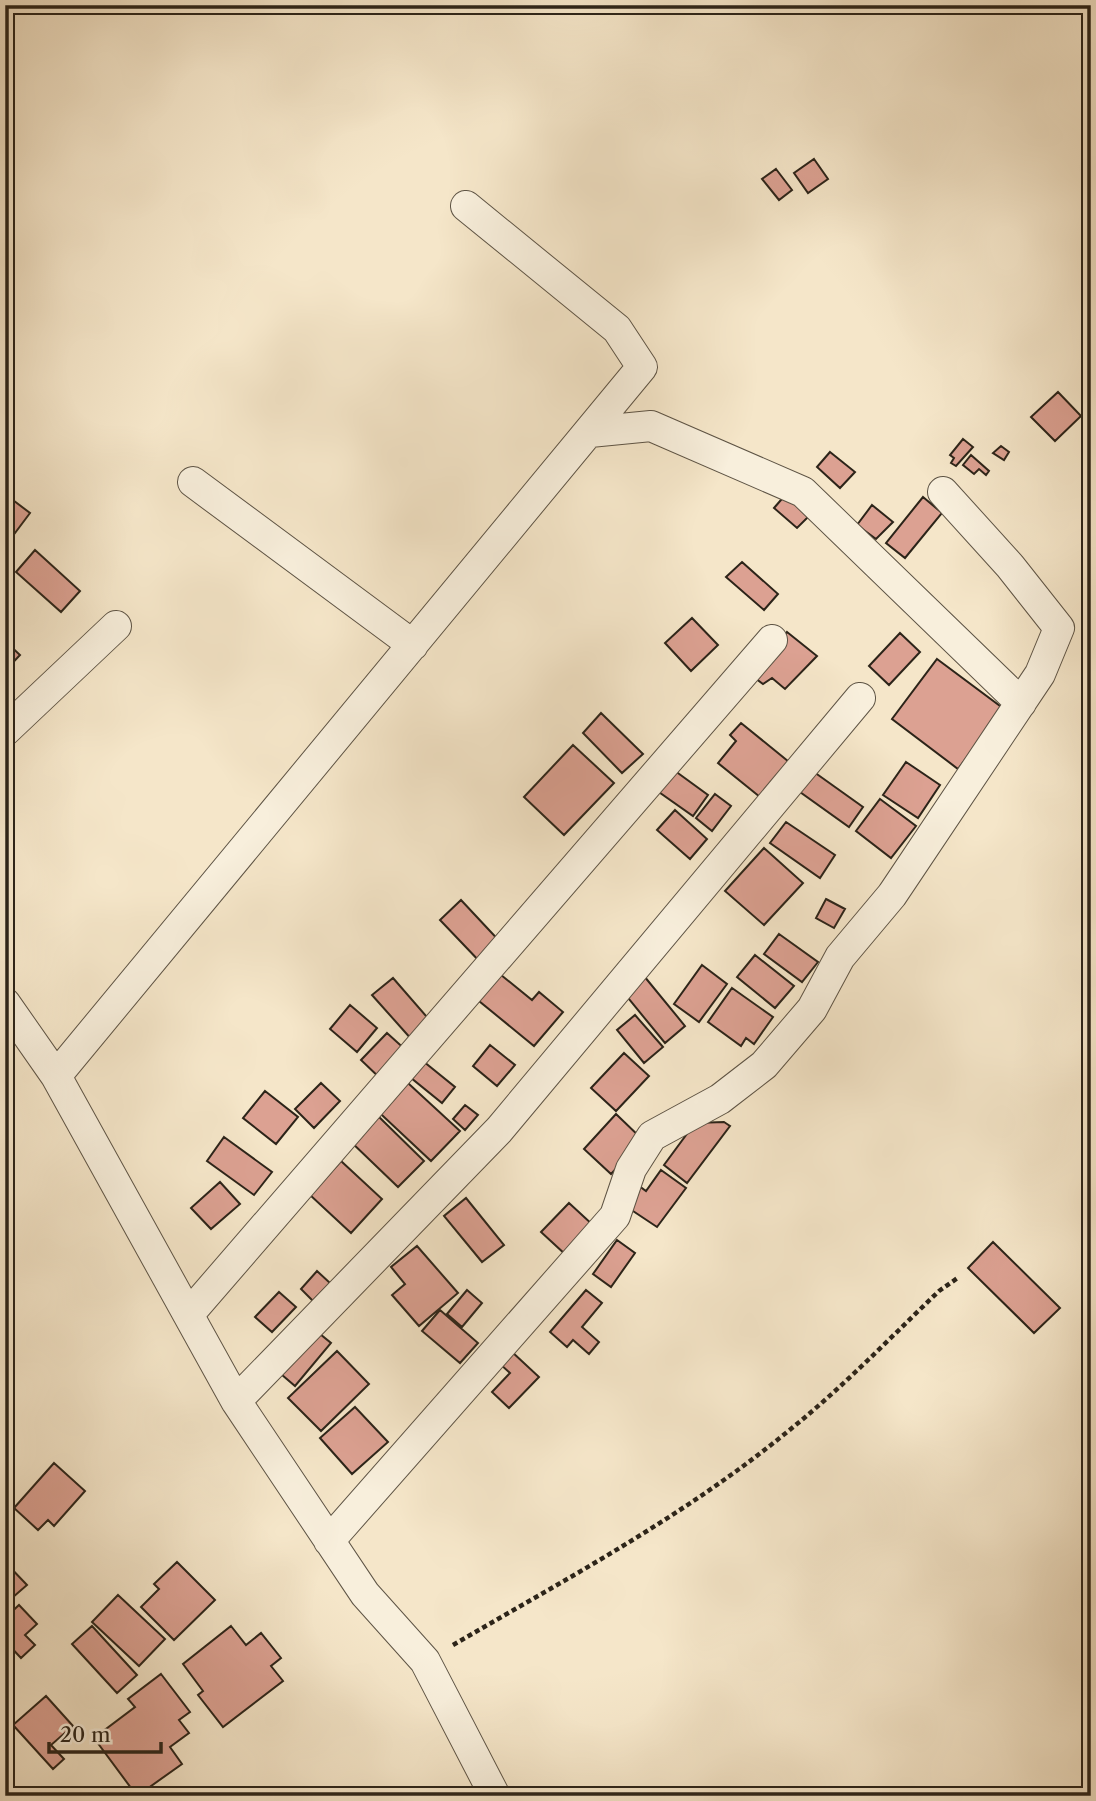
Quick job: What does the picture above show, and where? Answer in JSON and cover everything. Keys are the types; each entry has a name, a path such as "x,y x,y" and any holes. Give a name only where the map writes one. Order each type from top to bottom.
{"street":[{"path":"56,1076 642,368 617,329 466,206"},
{"path":"590,432 651,426 803,492 1021,703"},
{"path":"193,482 413,645"},
{"path":"330,1541 615,1216 631,1169 652,1136 720,1099 764,1065 812,1009 839,957 892,895 1040,674 1059,628 1010,566 943,492"},
{"path":"5,731 116,626"},
{"path":"189,1314 772,640"},
{"path":"236,1401 499,1130 860,698"},
{"path":"5,1003 56,1076 236,1401 365,1594 425,1661 495,1796"}],"path":[{"path":"425,1661 636,1538 708,1491 792,1428 939,1291 959,1277"}],"building":[{"path":"814,159 828,179 808,193 794,173"},
{"path":"776,169 792,190 779,200 762,179"},
{"path":"1058,392 1081,416 1055,441 1031,417"},
{"path":"963,439 973,447 956,466 951,463 954,458 950,455"},
{"path":"1001,446 1009,452 1004,460 993,453"},
{"path":"830,452 855,472 840,488 817,467"},
{"path":"971,455 989,471 986,475 979,469 974,474 963,465"},
{"path":"787,493 811,514 797,528 774,508"},
{"path":"5,494 30,513 6,545 5,544"},
{"path":"923,497 942,513 905,558 886,543"},
{"path":"872,505 893,522 876,539 857,525"},
{"path":"35,550 80,591 61,612 16,572"},
{"path":"742,562 778,594 764,610 726,577"},
{"path":"692,618 718,645 691,671 665,643"},
{"path":"787,632 817,656 785,689 772,678 763,684 751,675"},
{"path":"900,633 920,652 889,685 869,666"},
{"path":"5,641 20,655 5,671"},
{"path":"937,659 1004,709 958,769 892,719"},
{"path":"601,713 643,754 622,773 583,733"},
{"path":"741,723 794,766 765,801 718,763 736,741 730,735"},
{"path":"573,745 614,783 564,835 524,797"},
{"path":"906,762 940,785 918,818 883,795"},
{"path":"671,768 708,795 693,816 656,790"},
{"path":"814,772 863,807 849,827 800,792"},
{"path":"715,794 731,806 712,831 696,818"},
{"path":"880,799 916,826 891,858 856,831"},
{"path":"675,810 707,839 690,859 657,830"},
{"path":"786,822 835,855 820,878 770,843"},
{"path":"764,848 803,883 764,925 725,891"},
{"path":"826,899 845,909 834,928 816,918"},
{"path":"461,900 504,946 483,965 440,920"},
{"path":"779,934 818,962 802,982 764,954"},
{"path":"755,955 794,986 775,1008 737,977"},
{"path":"702,965 727,984 699,1022 674,1004"},
{"path":"490,966 532,1000 539,992 563,1012 534,1046 468,992"},
{"path":"644,976 685,1026 665,1043 624,993"},
{"path":"393,978 433,1024 413,1041 372,995"},
{"path":"732,988 773,1017 754,1044 746,1038 741,1046 708,1022"},
{"path":"350,1005 377,1028 357,1052 330,1029"},
{"path":"635,1015 663,1047 644,1063 617,1030"},
{"path":"387,1033 408,1052 382,1080 361,1060"},
{"path":"490,1045 515,1065 497,1086 473,1066"},
{"path":"624,1053 649,1076 616,1111 591,1088"},
{"path":"418,1057 455,1087 442,1103 405,1073"},
{"path":"396,1072 460,1131 431,1161 368,1102"},
{"path":"321,1083 340,1101 314,1128 295,1109"},
{"path":"265,1091 298,1117 276,1144 243,1118"},
{"path":"465,1105 478,1115 465,1130 453,1119"},
{"path":"375,1113 424,1161 398,1187 349,1140"},
{"path":"616,1114 643,1140 611,1174 584,1149"},
{"path":"724,1122 730,1126 687,1183 664,1165 695,1123"},
{"path":"224,1137 272,1172 254,1195 207,1161"},
{"path":"341,1161 382,1199 351,1233 310,1195"},
{"path":"661,1170 686,1188 657,1227 621,1203 635,1183 646,1191"},
{"path":"220,1182 240,1204 211,1229 191,1208"},
{"path":"466,1198 504,1245 482,1262 444,1216"},
{"path":"569,1203 594,1226 566,1255 541,1232"},
{"path":"617,1240 635,1253 611,1287 593,1274"},
{"path":"993,1242 1060,1308 1034,1333 968,1268"},
{"path":"417,1246 458,1293 419,1326 392,1295 405,1284 391,1267"},
{"path":"317,1271 330,1283 313,1301 301,1289"},
{"path":"467,1290 482,1303 462,1327 447,1314"},
{"path":"586,1290 602,1303 582,1327 599,1342 589,1354 573,1340 567,1347 550,1332"},
{"path":"279,1292 296,1307 272,1332 255,1317"},
{"path":"440,1310 478,1343 460,1363 422,1331"},
{"path":"304,1321 331,1343 295,1386 268,1363"},
{"path":"337,1351 369,1384 321,1431 288,1398"},
{"path":"511,1351 539,1377 509,1408 492,1392 510,1373 499,1363"},
{"path":"355,1407 388,1442 352,1474 320,1438"},
{"path":"54,1463 85,1491 54,1526 48,1520 38,1530 14,1508"},
{"path":"5,1562 27,1585 5,1604"},
{"path":"177,1562 215,1600 174,1640 141,1607 159,1589 154,1584"},
{"path":"118,1595 165,1639 139,1666 92,1622"},
{"path":"19,1605 37,1624 25,1635 35,1645 21,1658 5,1641 5,1618"},
{"path":"92,1626 137,1675 117,1693 72,1644"},
{"path":"231,1626 246,1645 261,1633 281,1658 271,1666 283,1681 223,1727 198,1695 203,1691 183,1664"},
{"path":"161,1674 190,1712 179,1720 189,1733 170,1747 182,1764 137,1796 94,1738 135,1707 128,1699"},
{"path":"46,1696 73,1726 51,1745 64,1759 53,1769 13,1725"}]}
